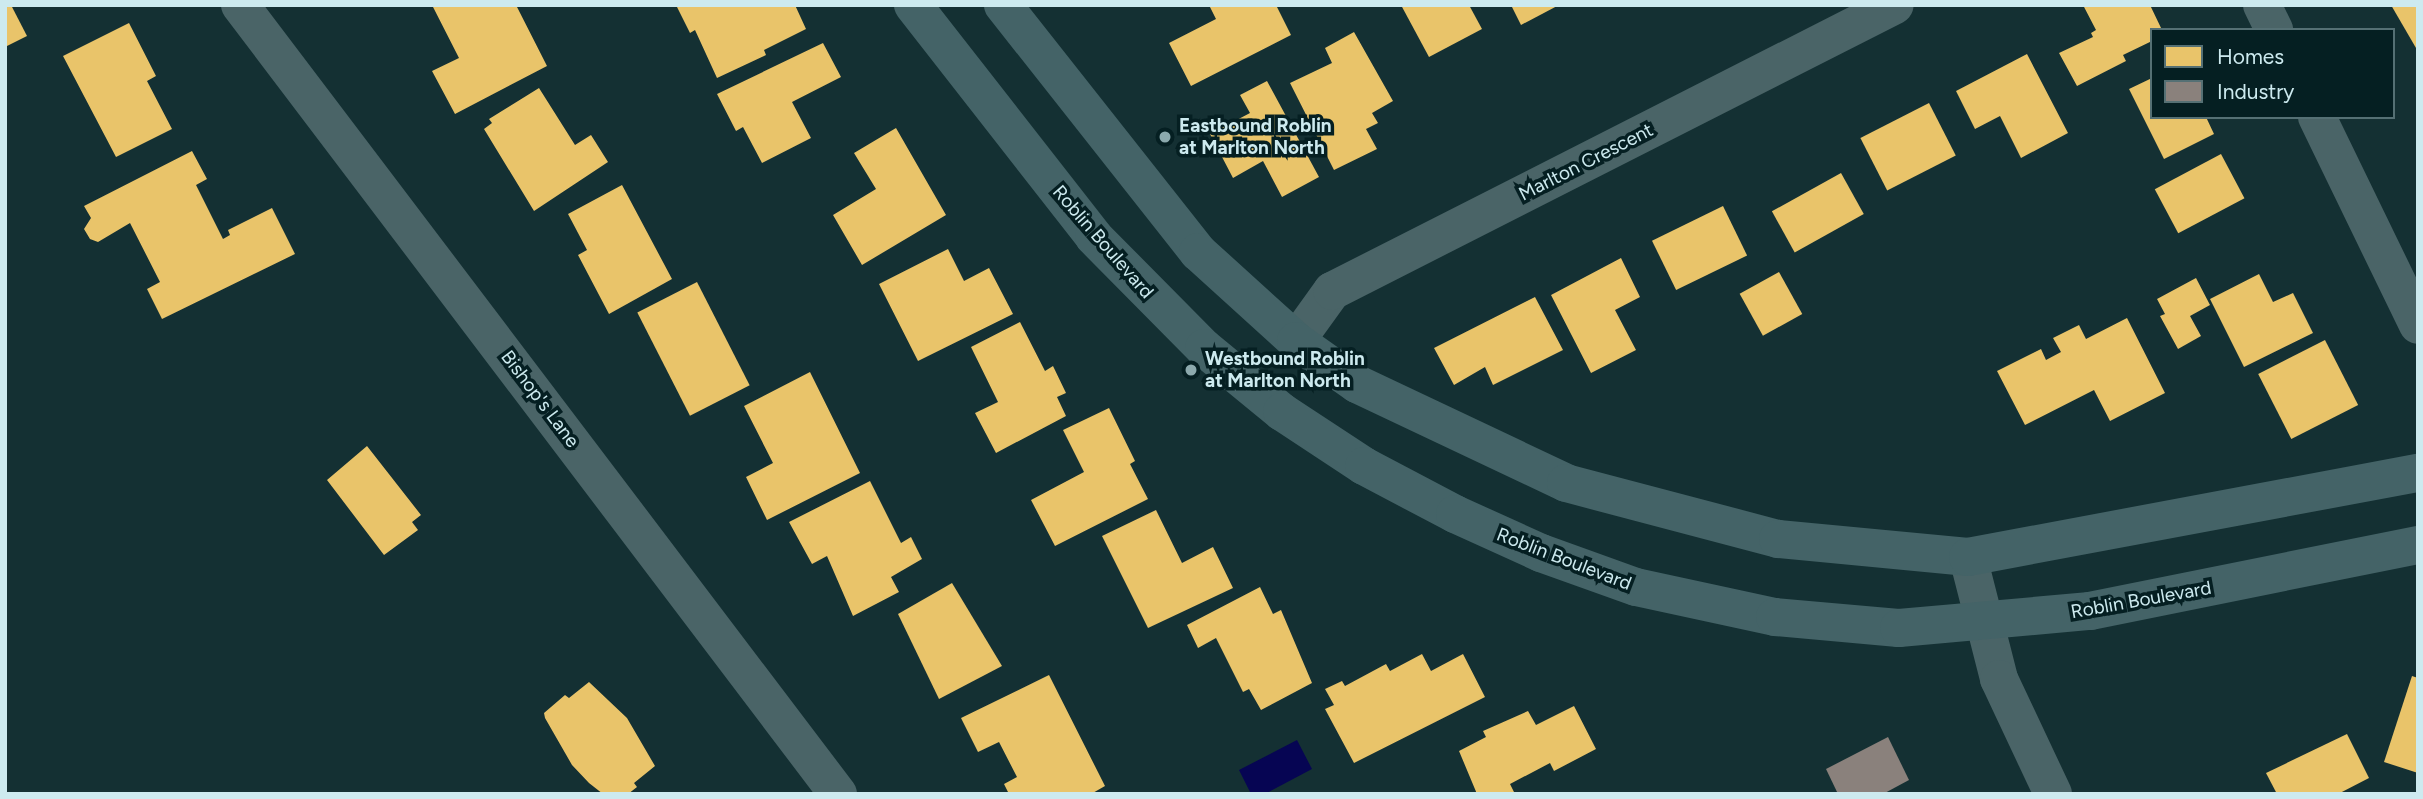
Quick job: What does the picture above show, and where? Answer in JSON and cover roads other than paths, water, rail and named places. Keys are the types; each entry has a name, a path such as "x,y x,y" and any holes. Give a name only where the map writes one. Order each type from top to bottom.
{"main road":[{"name":"Roblin Boulevard","path":"913,5 1094,237 1149,296 1282,412 1364,466 1541,553 1636,587 1700,604 1832,624 1899,628 1983,623 2173,596 2418,545"},
{"path":"1003,5 1198,252 1296,341 1357,384 1566,483 1778,539 1968,557 2418,473"}],"street":[{"name":"Bishop's Lane","path":"240,5 838,794"},
{"name":"Marlton Crescent","path":"1296,341 1332,290 1895,5"},
{"path":"2262,5 2273,28"},
{"path":"2318,119 2418,325"},
{"path":"1968,557 1998,678 2053,794"}],"place":[{"name":"Eastbound Roblin at Marlton North","path":"1165,137"},
{"name":"Westbound Roblin at Marlton North","path":"1191,370"}]}
